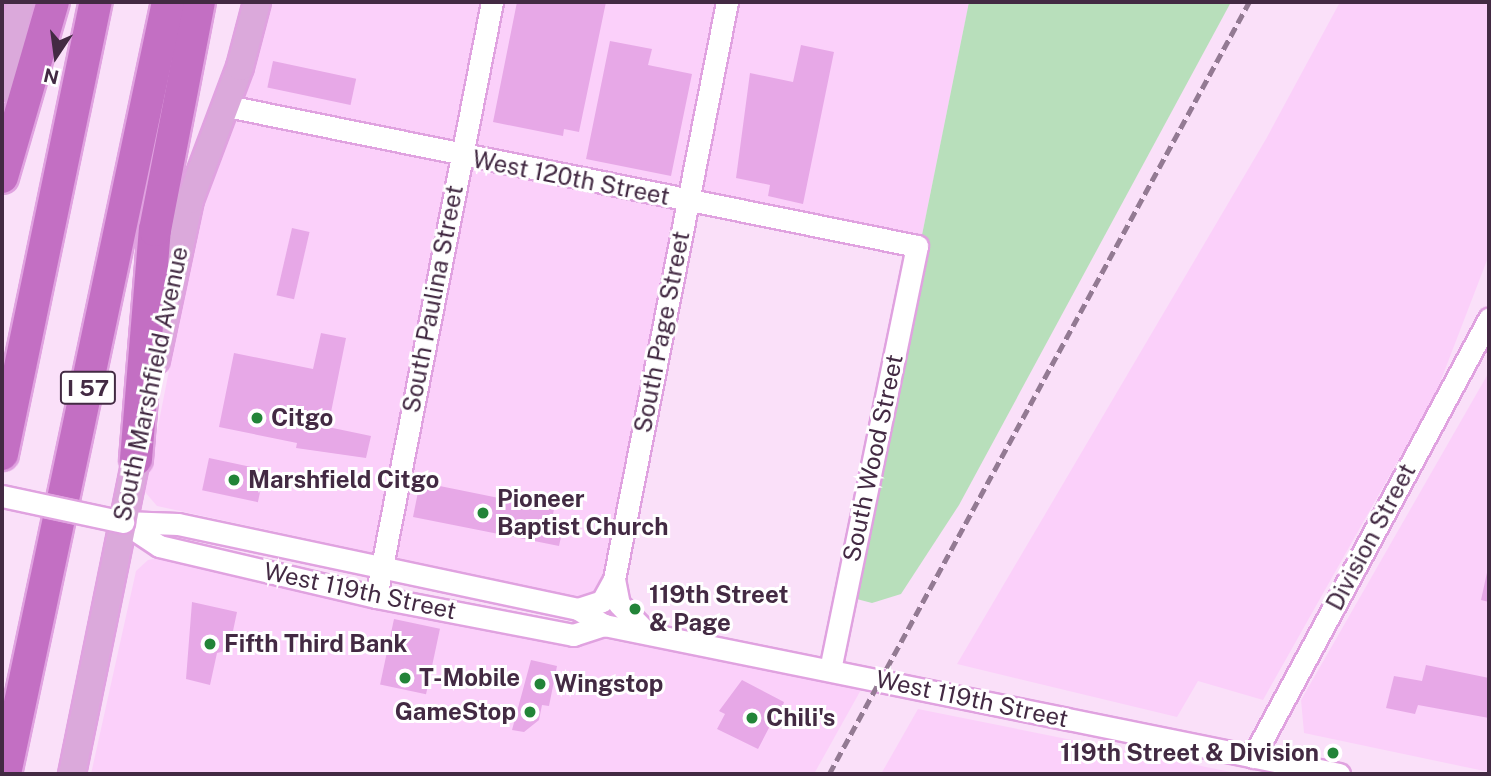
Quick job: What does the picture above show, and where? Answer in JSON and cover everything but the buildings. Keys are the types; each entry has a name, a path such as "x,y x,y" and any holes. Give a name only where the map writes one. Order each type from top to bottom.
{"highway":[{"path":"2,177 53,2"},
{"path":"2,454 96,2"},
{"name":"I 57","path":"5,774 168,2"},
{"path":"136,459 155,230 199,2"}],"main road":[{"name":"South Marshfield Avenue","path":"72,774 190,200 227,106 257,2"},
{"path":"2,87 12,17"}],"street":[{"name":"South Paulina Street","path":"376,597 460,155 492,2"},
{"name":"South Page Street","path":"578,610 602,601 614,579 727,2"},
{"name":"West 120th Street","path":"227,106 917,246"},
{"name":"South Wood Street","path":"830,670 917,246"},
{"name":"Division Street","path":"1253,757 1489,318"},
{"name":"West 119th Street","path":"2,496 123,522 163,521 578,610 604,625 1339,774"},
{"name":"West 119th Street","path":"123,522 159,546 376,597 573,635 604,625"},
{"path":"614,579 619,604 647,633"}],"shaded area":[{"path":"266,2 969,2 920,245 685,196 604,603 157,506 145,492 199,219"},
{"path":"1340,2 1489,2 1489,255 1436,393 1263,700 1198,681 1177,717 957,664 1266,139"},
{"path":"1489,372 1489,772 1304,733 1301,700"},
{"path":"168,556 862,688 814,774 91,774 136,571 148,560"},
{"path":"918,709 1241,774 881,774"}],"green space":[{"path":"969,2 1231,2 959,505 901,594 872,603 849,597"}],"railway":[{"path":"829,774 1249,2"}],"place":[{"name":"Citgo","path":"257,418"},
{"name":"Marshfield Citgo","path":"234,480"},
{"name":"Pioneer Baptist Church","path":"483,513"},
{"name":"119th Street & Page","path":"635,609"},
{"name":"Fifth Third Bank","path":"210,644"},
{"name":"T-Mobile","path":"405,678"},
{"name":"Wingstop","path":"540,684"},
{"name":"GameStop","path":"530,712"},
{"name":"Chili's","path":"752,718"},
{"name":"119th Street & Division","path":"1333,753"}]}
